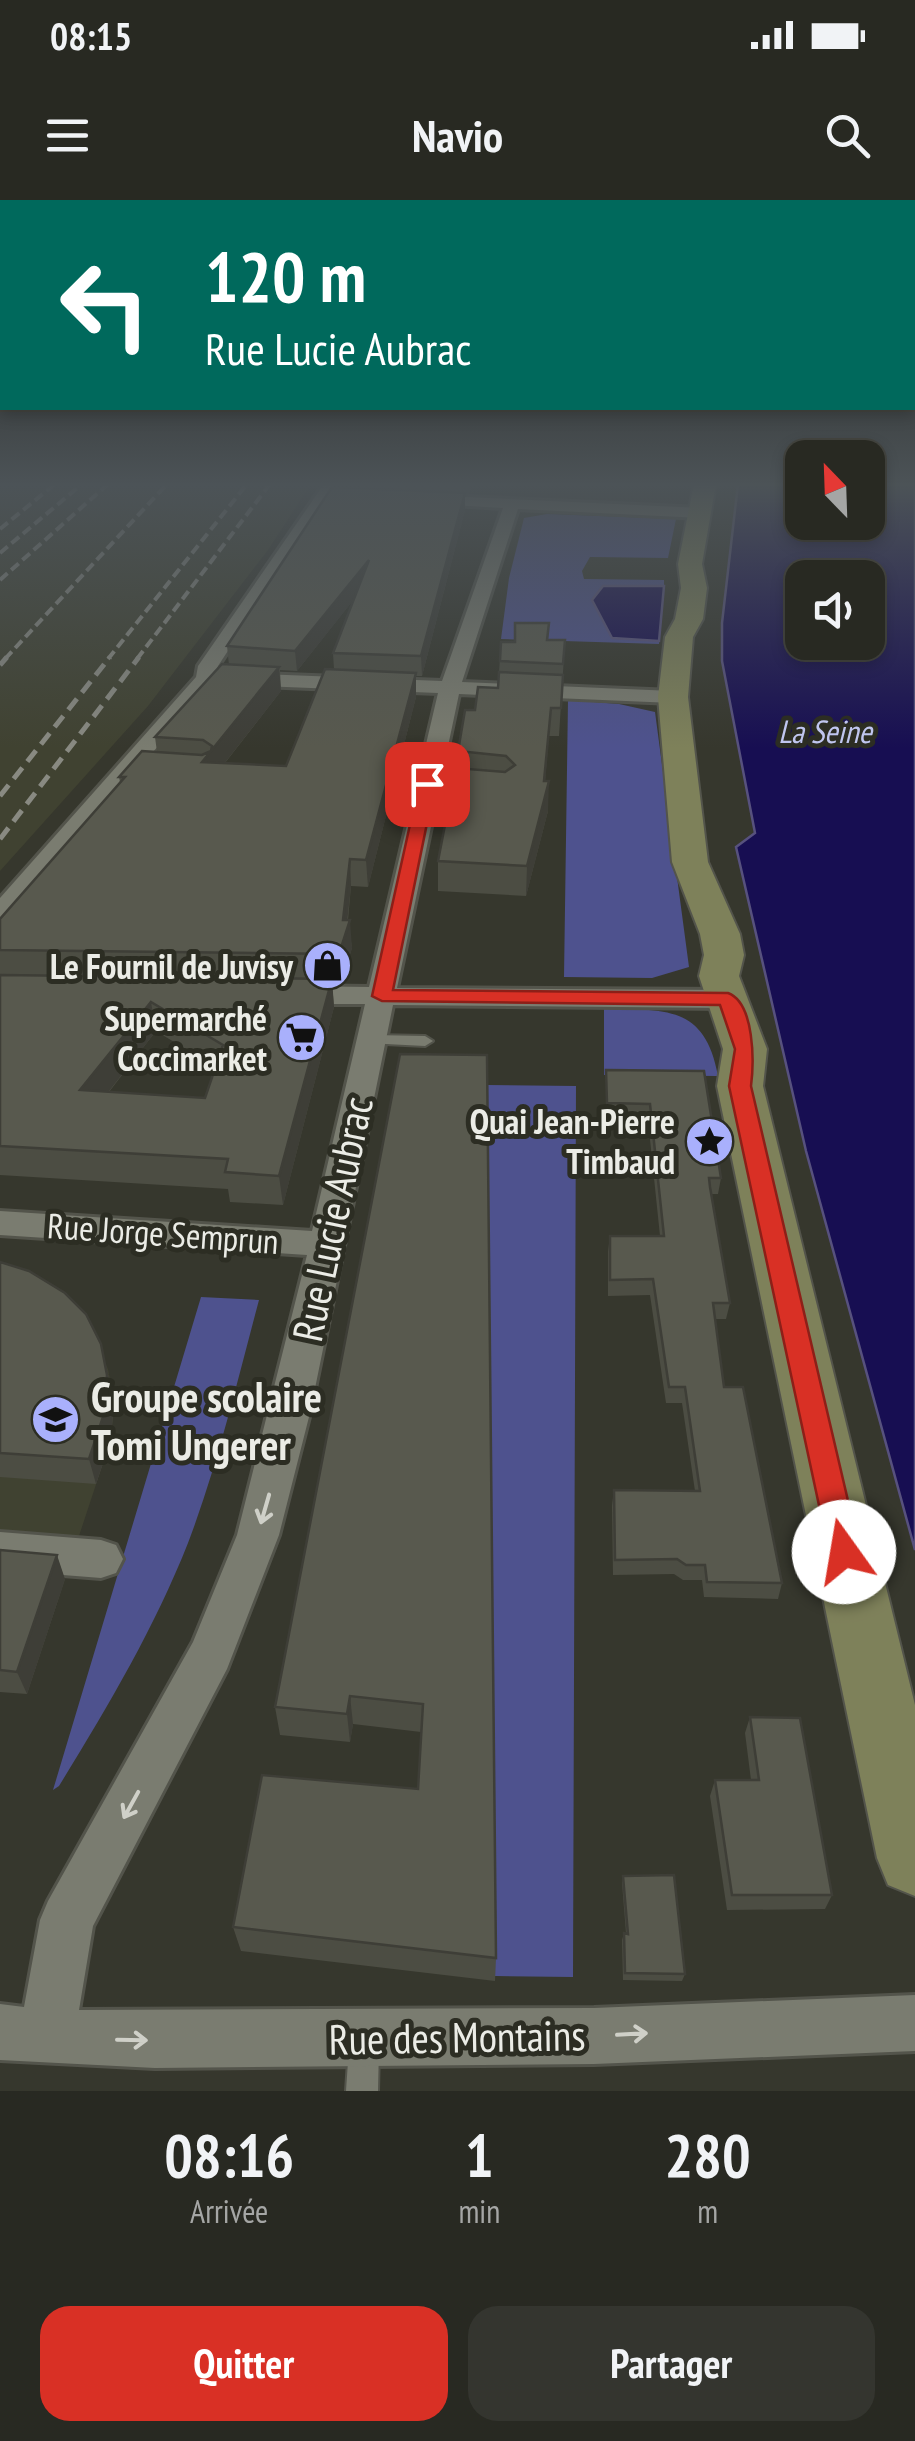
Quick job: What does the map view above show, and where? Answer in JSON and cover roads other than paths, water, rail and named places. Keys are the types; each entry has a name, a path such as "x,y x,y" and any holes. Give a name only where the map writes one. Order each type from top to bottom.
{"main road":[{"path":"691,572 694,588 689,619 680,630 674,697 690,862 720,934 724,955 719,976 745,1049 740,1086 915,1858"}],"street":[{"path":"0,914 133,770 206,678 208,666 275,572"},
{"name":"Rue Lucie Aubrac","path":"23,2035 67,1920 211,1654 258,1535 290,1413 448,690 489,572"},
{"path":"206,678 674,697"},
{"path":"267,994 728,999"},
{"name":"Rue Jorge Semprun","path":"0,1223 326,1244"},
{"path":"0,1551 101,1559"},
{"name":"Rue des Montains","path":"23,2035 363,2064 594,2036 915,2024"}],"lane":[{"path":"427,786 492,791"},
{"path":"372,1040 425,1041"}],"water":[{"name":"La Seine","path":"728,572 785,572 785,660 885,660 885,572 915,572 915,1550 806,1151 736,847 755,833 722,661"},
{"path":"603,586 664,586 659,641 612,638 592,600"}],"railway":[{"path":"0,580 9,572"},
{"path":"5,659 85,572"},
{"path":"108,659 177,572"},
{"path":"137,659 203,572"},
{"path":"0,665 7,657"},
{"path":"0,796 110,657"},
{"path":"0,839 139,657"}],"place":[{"name":"Le Fournil de Juvisy","path":"328,966"},
{"name":"Supermarché Coccimarket","path":"302,1038"},
{"name":"Quai Jean-Pierre Timbaud","path":"710,1141"},
{"name":"Groupe scolaire Tomi Ungerer","path":"56,1420"}]}
